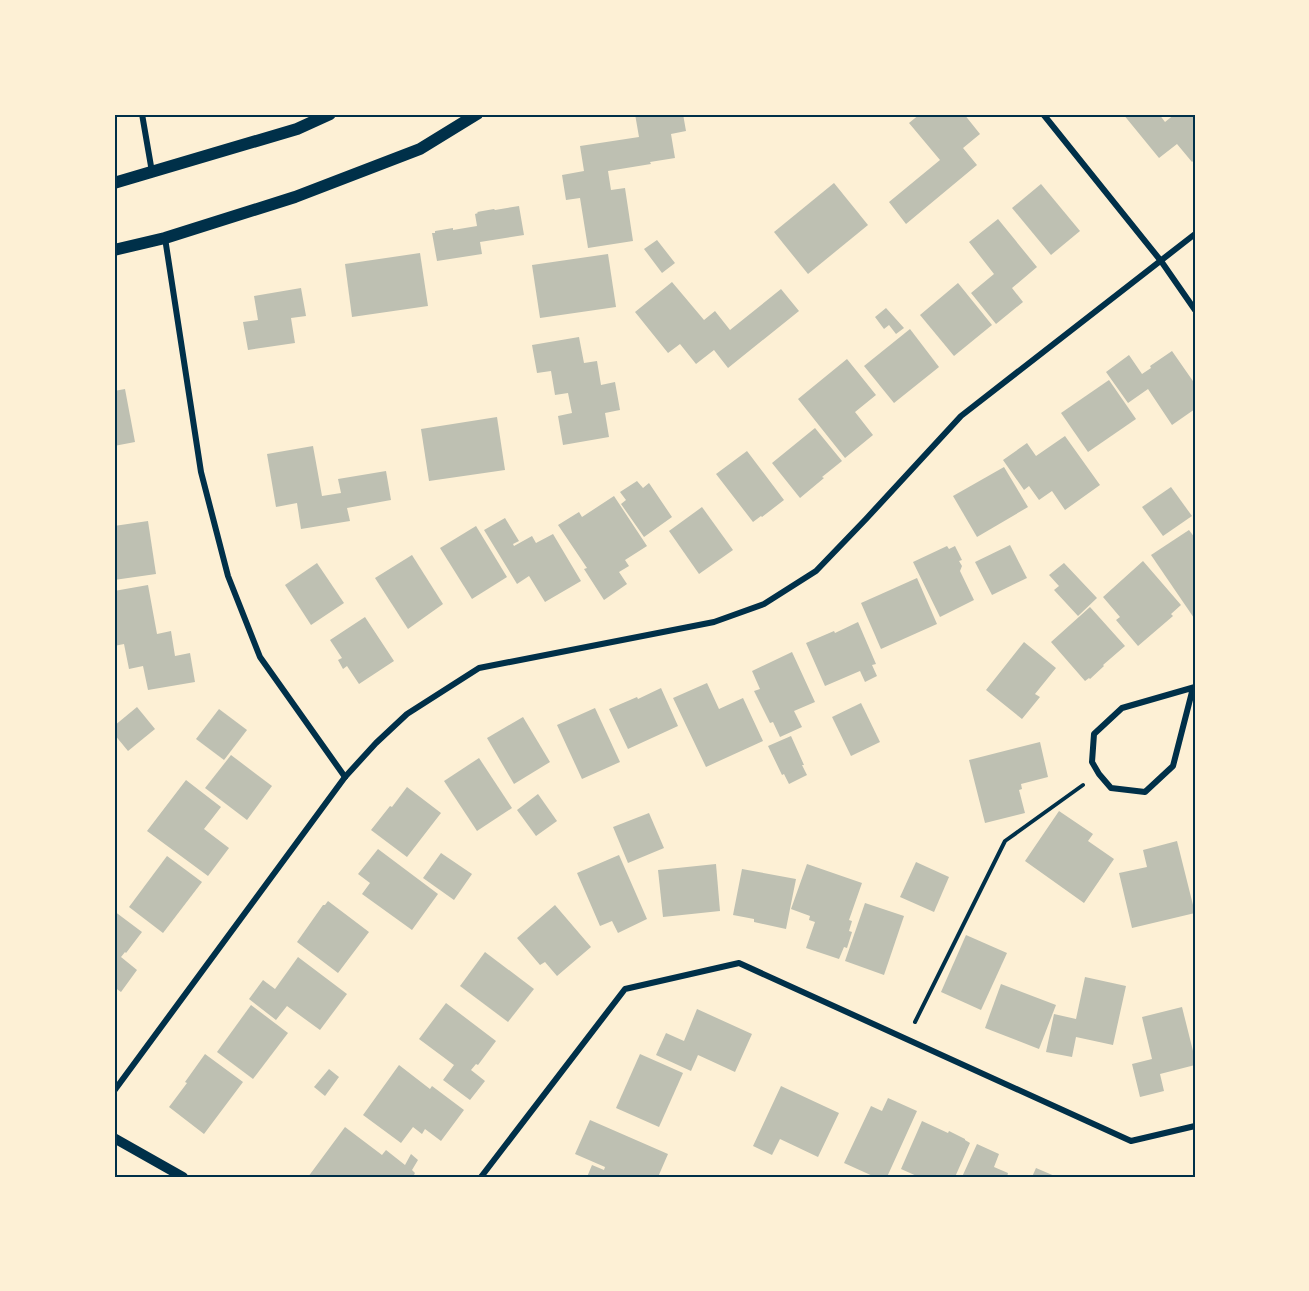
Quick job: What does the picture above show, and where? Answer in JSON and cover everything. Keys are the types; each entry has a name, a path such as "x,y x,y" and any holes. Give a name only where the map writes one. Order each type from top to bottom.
{"main road":[{"path":"114,183 297,129 330,114"},
{"path":"114,250 165,238 295,197 420,149 477,114"}],"street":[{"path":"142,114 152,172"},
{"path":"1043,114 1161,261 1195,310"},
{"path":"114,1091 345,777 407,714 479,668 714,622 764,604 816,571 962,416 1195,234"},
{"path":"165,238 201,472 228,576 260,657 345,777"},
{"path":"1194,688 1173,766 1145,792 1111,788 1092,762 1094,734 1122,708 1194,688"},
{"path":"481,1177 625,989 739,963 1131,1141 1195,1126"},
{"path":"114,1138 183,1177"}],"path":[{"path":"906,1039 1005,841 1099,774"}],"building":[{"path":"635,114 683,114 686,131 671,134 675,158 608,171 611,190 625,188 633,241 588,248 580,198 566,200 562,175 584,171 580,146 639,137"},
{"path":"920,114 964,114 980,134 963,148 977,165 906,224 889,202 940,160 909,123"},
{"path":"1123,114 1159,114 1165,122 1175,114 1195,114 1195,159 1192,162 1177,144 1159,158"},
{"path":"834,183 868,225 808,274 774,232"},
{"path":"1041,184 1080,231 1051,255 1012,208"},
{"path":"519,206 524,235 480,242 482,254 437,261 432,233 477,226 475,214 477,212"},
{"path":"998,219 1037,267 1012,288 1023,302 996,324 971,293 994,274 969,242"},
{"path":"657,240 675,263 662,273 644,249"},
{"path":"420,253 428,306 352,317 345,264"},
{"path":"608,254 616,307 540,318 532,265"},
{"path":"672,282 704,320 715,311 730,330 781,289 799,311 728,368 714,350 696,364 680,344 668,353 635,312"},
{"path":"958,283 992,325 954,356 920,315"},
{"path":"301,288 306,316 291,318 295,343 248,350 243,322 258,320 254,296"},
{"path":"886,308 904,328 896,334 889,325 884,329 875,317"},
{"path":"910,329 939,367 894,403 864,366"},
{"path":"579,337 584,363 597,361 601,385 615,382 620,410 605,413 609,437 563,445 558,416 572,413 568,393 555,395 551,371 537,373 532,345"},
{"path":"1172,351 1195,384 1195,409 1172,425 1148,389 1128,403 1106,372 1129,355 1142,374"},
{"path":"847,359 876,395 855,412 873,435 845,458 798,399"},
{"path":"1109,380 1136,419 1088,452 1061,413"},
{"path":"125,389 135,442 114,446 114,391"},
{"path":"497,417 505,470 429,481 421,429"},
{"path":"815,428 842,461 800,498 772,463"},
{"path":"1065,436 1100,485 1065,510 1052,491 1039,500 1029,486 1024,490 1003,460 1027,443 1036,456"},
{"path":"313,446 322,496 341,493 338,479 386,471 391,500 347,508 350,521 301,529 297,503 276,507 267,454"},
{"path":"747,451 784,500 753,522 716,474"},
{"path":"1004,467 1028,507 977,537 953,496"},
{"path":"637,481 643,488 649,483 672,517 644,537 621,504 626,500 620,492"},
{"path":"1171,487 1192,516 1163,536 1142,507"},
{"path":"614,496 647,546 625,560 629,566 619,572 627,584 604,600 584,569 587,568 558,525 579,512 582,517"},
{"path":"702,507 733,550 699,574 669,531"},
{"path":"505,518 519,541 513,544 514,546 532,536 536,543 553,534 581,581 545,602 529,576 517,584 484,530"},
{"path":"148,521 156,574 114,580 114,526"},
{"path":"476,526 507,577 472,599 440,548"},
{"path":"1189,530 1195,538 1194,618 1151,555"},
{"path":"1010,545 1027,578 992,595 975,562"},
{"path":"947,546 949,549 955,546 962,560 959,561 962,566 960,571 974,600 940,617 913,562"},
{"path":"412,555 443,604 408,629 375,578"},
{"path":"1143,561 1181,605 1171,614 1173,616 1138,646 1116,620 1120,617 1103,597"},
{"path":"317,563 344,603 311,625 285,585"},
{"path":"1064,563 1097,598 1078,616 1054,590 1059,586 1049,575"},
{"path":"917,578 937,624 881,649 861,603"},
{"path":"148,585 157,634 171,631 175,656 190,653 195,682 148,690 143,666 129,669 124,644 114,646 114,591"},
{"path":"1090,607 1125,646 1085,681 1051,642"},
{"path":"365,617 394,661 359,684 347,666 343,669 338,660 342,658 330,640"},
{"path":"858,622 876,664 872,665 877,676 865,682 860,671 825,686 806,643"},
{"path":"1024,642 1056,668 1035,694 1040,697 1022,719 986,690"},
{"path":"792,652 815,702 794,711 802,727 780,737 773,722 770,723 754,691 760,689 752,671"},
{"path":"707,683 719,709 743,698 763,741 706,767 673,698"},
{"path":"661,688 678,726 628,749 609,709"},
{"path":"861,703 880,742 851,756 832,717"},
{"path":"137,707 155,729 128,751 114,734 114,726"},
{"path":"595,708 620,762 582,779 557,725"},
{"path":"219,709 247,730 224,760 196,739"},
{"path":"523,717 550,762 514,784 487,738"},
{"path":"791,736 807,775 789,784 768,746"},
{"path":"1040,742 1048,777 1021,784 1022,789 1019,790 1025,813 985,823 969,760"},
{"path":"231,755 272,786 247,820 205,788"},
{"path":"479,758 512,808 477,831 444,781"},
{"path":"186,780 221,807 204,829 229,848 208,876 147,831"},
{"path":"407,787 441,813 407,857 371,830"},
{"path":"538,794 557,821 536,836 517,810"},
{"path":"1059,811 1093,834 1088,841 1114,859 1084,903 1025,861"},
{"path":"649,813 664,848 628,863 613,827"},
{"path":"1177,841 1195,913 1132,928 1119,873 1147,867 1143,850"},
{"path":"378,849 438,894 412,930 362,894 370,883 358,874"},
{"path":"441,853 472,874 454,900 423,878"},
{"path":"619,855 647,919 618,933 612,921 600,926 577,873"},
{"path":"167,856 202,882 163,933 129,907"},
{"path":"916,862 949,877 934,912 900,897"},
{"path":"716,864 720,911 663,917 658,870"},
{"path":"807,864 862,883 849,920 852,921 849,931 852,932 847,948 844,947 839,959 806,948 815,922 809,920 810,916 791,909"},
{"path":"742,869 796,879 786,929 733,915"},
{"path":"328,901 369,932 338,973 297,942"},
{"path":"865,903 904,916 884,975 845,961"},
{"path":"555,905 591,947 557,976 545,962 540,965 517,938"},
{"path":"114,911 142,932 121,957 137,970 121,992 114,987"},
{"path":"966,935 1007,953 981,1010 941,992"},
{"path":"485,952 534,989 508,1022 460,986"},
{"path":"298,957 347,994 320,1030 287,1006 276,1020 249,999 263,980 275,989"},
{"path":"1085,977 1126,986 1113,1045 1076,1037 1072,1057 1046,1052 1054,1014 1076,1019"},
{"path":"1001,984 1056,1005 1039,1049 985,1028"},
{"path":"446,1003 496,1041 478,1065 476,1064 471,1070 485,1081 470,1100 443,1080 454,1065 419,1039"},
{"path":"251,1005 288,1033 253,1079 217,1052"},
{"path":"1182,1007 1195,1065 1160,1074 1164,1091 1140,1097 1132,1064 1152,1059 1142,1017"},
{"path":"697,1009 752,1034 735,1072 698,1055 691,1071 656,1055 666,1033 684,1041"},
{"path":"205,1054 243,1082 204,1134 169,1107"},
{"path":"640,1054 683,1073 659,1127 616,1108"},
{"path":"399,1065 430,1089 432,1086 464,1110 441,1141 425,1129 422,1134 413,1127 401,1143 363,1115"},
{"path":"329,1069 339,1077 325,1096 314,1087"},
{"path":"781,1086 839,1113 818,1157 780,1139 772,1155 753,1146"},
{"path":"888,1098 917,1111 887,1177 875,1177 844,1163 871,1106 882,1111"},
{"path":"590,1120 668,1154 658,1177 587,1177 592,1165 604,1170 605,1167 575,1154"},
{"path":"922,1121 948,1133 949,1131 970,1143 955,1177 919,1177 901,1169"},
{"path":"345,1127 382,1155 386,1150 405,1165 411,1154 418,1160 412,1170 415,1173 413,1177 308,1177"},
{"path":"977,1144 999,1154 994,1167 1008,1173 1007,1177 962,1177"},
{"path":"1036,1168 1057,1177 1032,1177"}]}
